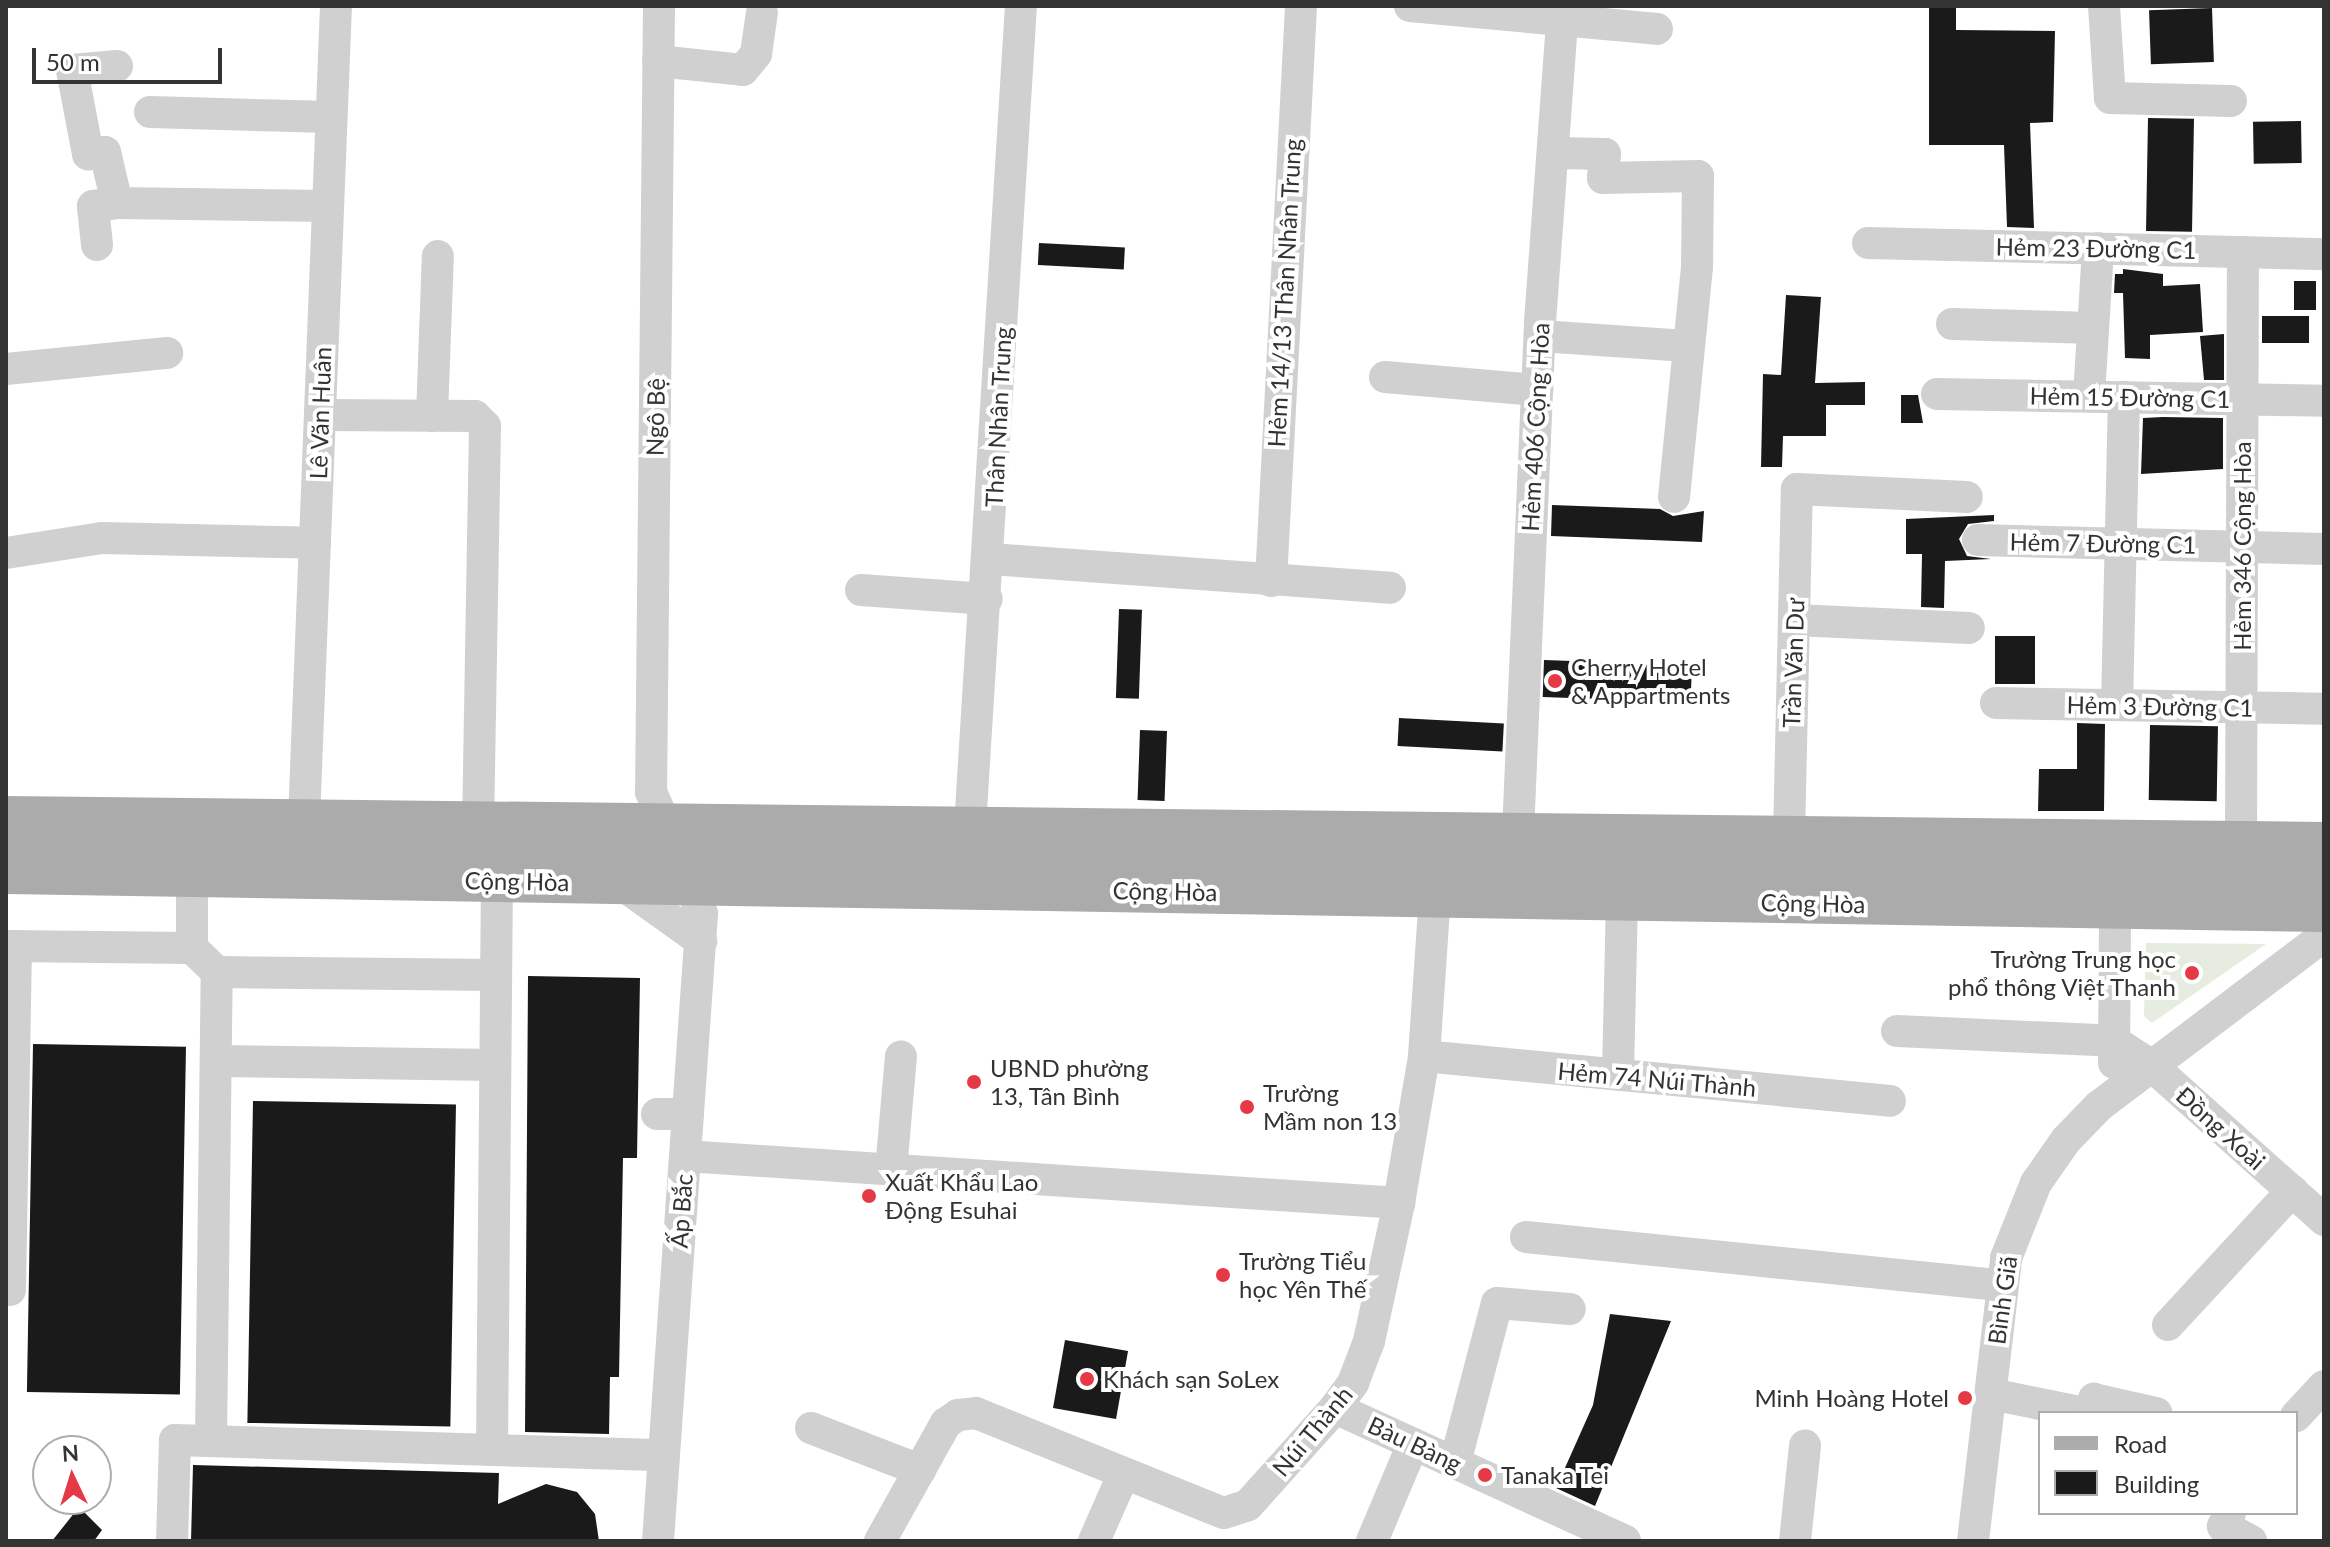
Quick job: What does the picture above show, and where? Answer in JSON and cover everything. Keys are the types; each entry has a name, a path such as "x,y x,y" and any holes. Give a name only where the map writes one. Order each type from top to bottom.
{"main road":[{"name":"Cộng Hòa","path":"6,816 478,822 677,853 1435,896 2324,912"},
{"name":"Cộng Hòa","path":"6,874 620,883 677,853 970,827 2324,842"},
{"name":"Cộng Hòa","path":"6,845 2324,875"}],"street":[{"name":"Lê Văn Huân","path":"304,820 336,6"},
{"name":"Ngô Bệ","path":"659,6 651,792 677,853"},
{"name":"Thân Nhân Trung","path":"970,827 990,559 1021,6"},
{"name":"Hẻm 14/13 Thân Nhân Trung","path":"1271,581 1301,6"},
{"path":"1410,6 1657,29"},
{"path":"2104,6 2110,98 2231,101"},
{"path":"658,61 743,70 756,54 762,12"},
{"name":"Hẻm 406 Cộng Hòa","path":"1518,833 1537,390 1562,21"},
{"path":"117,66 72,70 88,154 105,152 117,203"},
{"path":"150,112 331,117"},
{"path":"1555,153 1605,154 1603,178 1698,176 1697,267 1674,497"},
{"path":"97,245 93,206 117,203 328,206"},
{"name":"Hẻm 23 Đường C1","path":"1868,243 2324,254"},
{"path":"2089,396 2098,248"},
{"name":"Hẻm 346 Cộng Hòa","path":"2241,841 2243,252"},
{"path":"432,416 438,256"},
{"path":"1952,324 2093,328"},
{"path":"1540,336 1687,346"},
{"path":"6,369 167,353"},
{"path":"1385,377 1537,390"},
{"name":"Hẻm 15 Đường C1","path":"1937,394 2324,401"},
{"path":"2117,705 2124,397"},
{"path":"320,415 475,416 485,426 478,822"},
{"name":"Trần Văn Dư","path":"1789,836 1797,489 1967,497"},
{"path":"6,553 102,538 315,543"},
{"name":"Hẻm 7 Đường C1","path":"1978,540 2324,549"},
{"path":"990,559 1390,588"},
{"path":"861,590 987,599"},
{"path":"1795,620 1969,628"},
{"name":"Hẻm 3 Đường C1","path":"1996,703 2324,709"},
{"name":"Ấp Bắc","path":"658,1541 685,1156 672,1114 701,941 702,914 677,853"},
{"path":"192,878 192,948"},
{"path":"492,1450 497,881"},
{"path":"620,883 701,941"},
{"name":"Núi Thành","path":"880,1541 948,1421 970,1413 1216,1511 1237,1511 1335,1408 1353,1383 1369,1341 1399,1203 1424,1056 1435,896"},
{"path":"1618,1075 1622,899"},
{"path":"2114,1094 2115,908"},
{"name":"Bình Giã","path":"1973,1541 2002,1285 2013,1231 2036,1183 2066,1140 2114,1094 2324,936"},
{"path":"10,1290 11,946 192,948 217,972 496,975"},
{"path":"211,1441 217,972"},
{"path":"1897,1031 2114,1041"},
{"name":"Đồng Xoài","path":"2114,1041 2152,1066 2324,1220"},
{"path":"891,1170 901,1056"},
{"name":"Hẻm 74 Núi Thành","path":"1424,1056 1890,1101"},
{"path":"216,1061 495,1065"},
{"path":"685,1156 1399,1203"},
{"path":"2168,1325 2292,1191"},
{"path":"1526,1237 2002,1285"},
{"path":"1455,1463 1497,1303 1570,1309"},
{"path":"2298,1414 2324,1386"},
{"path":"1991,1394 2077,1411"},
{"path":"2088,1411 2094,1399 2147,1411"},
{"name":"Bàu Bàng","path":"1335,1408 1455,1463 1580,1532 1625,1541"},
{"path":"811,1428 920,1470"},
{"path":"172,1541 175,1440 664,1455"},
{"path":"1372,1541 1413,1444"},
{"path":"1795,1541 1805,1446"},
{"path":"1094,1541 1124,1473"}],"shaded area":[{"path":"2146,943 2266,944 2152,1023 2144,1016"}],"building":[{"path":"1929,6 1956,6 1956,30 2055,31 2053,122 2030,123 2034,228 2007,227 2004,145 1929,145"},
{"path":"2212,8 2214,62 2151,64 2149,10"},
{"path":"2148,118 2194,119 2192,232 2146,231"},
{"path":"2301,121 2302,163 2254,164 2253,122"},
{"path":"1039,243 1125,248 1124,269 1038,265"},
{"path":"2123,269 2163,274 2163,286 2200,284 2203,332 2150,335 2150,359 2125,358 2123,293 2114,293 2115,274 2123,274"},
{"path":"2294,281 2316,281 2316,310 2294,310"},
{"path":"1786,295 1821,297 1815,383 1865,382 1865,405 1826,405 1826,436 1783,436 1782,467 1761,467 1763,374 1781,375"},
{"path":"2262,316 2309,316 2309,343 2262,343"},
{"path":"2224,334 2224,380 2204,380 2200,336"},
{"path":"1901,395 1918,395 1923,423 1901,423"},
{"path":"2143,418 2223,418 2223,469 2141,474"},
{"path":"1552,505 1660,509 1673,516 1704,511 1702,542 1551,536"},
{"path":"1994,515 1994,521 1968,524 1959,539 1967,556 1991,559 1945,561 1944,608 1921,607 1922,554 1906,554 1906,519"},
{"path":"1119,609 1142,610 1139,699 1116,698"},
{"path":"1995,636 2035,636 2035,684 1995,684"},
{"path":"1544,660 1692,665 1691,702 1543,697"},
{"path":"1399,718 1504,723 1502,751 1398,746"},
{"path":"2077,723 2105,724 2104,811 2038,811 2039,769 2077,769"},
{"path":"2150,725 2218,726 2217,801 2149,800"},
{"path":"1140,730 1167,731 1165,801 1138,800"},
{"path":"528,976 640,978 637,1158 623,1158 619,1377 610,1377 609,1434 525,1432"},
{"path":"33,1044 186,1047 180,1395 27,1392"},
{"path":"253,1101 456,1105 450,1426 247,1423"},
{"path":"1610,1314 1671,1321 1595,1506 1556,1488 1593,1405"},
{"name":"Khách sạn SoLex","path":"1065,1340 1128,1351 1116,1419 1053,1408"},
{"path":"193,1465 499,1473 498,1504 546,1484 577,1492 595,1514 599,1541 191,1541"},
{"path":"73,1515 87,1515 102,1530 94,1541 52,1541"}],"place":[{"name":"Cherry Hotel & Appartments","path":"1555,681"},
{"name":"Trường Trung học phổ thông Việt Thanh","path":"2192,973"},
{"name":"UBND phường 13, Tân Bình","path":"974,1082"},
{"name":"Trường Mầm non 13","path":"1247,1107"},
{"name":"Xuất Khẩu Lao Động Esuhai","path":"869,1196"},
{"name":"Trường Tiểu học Yên Thế","path":"1223,1275"},
{"name":"Khách sạn SoLex","path":"1087,1379"},
{"name":"Minh Hoàng Hotel","path":"1965,1398"},
{"name":"Tanaka Tei","path":"1485,1475"}]}
